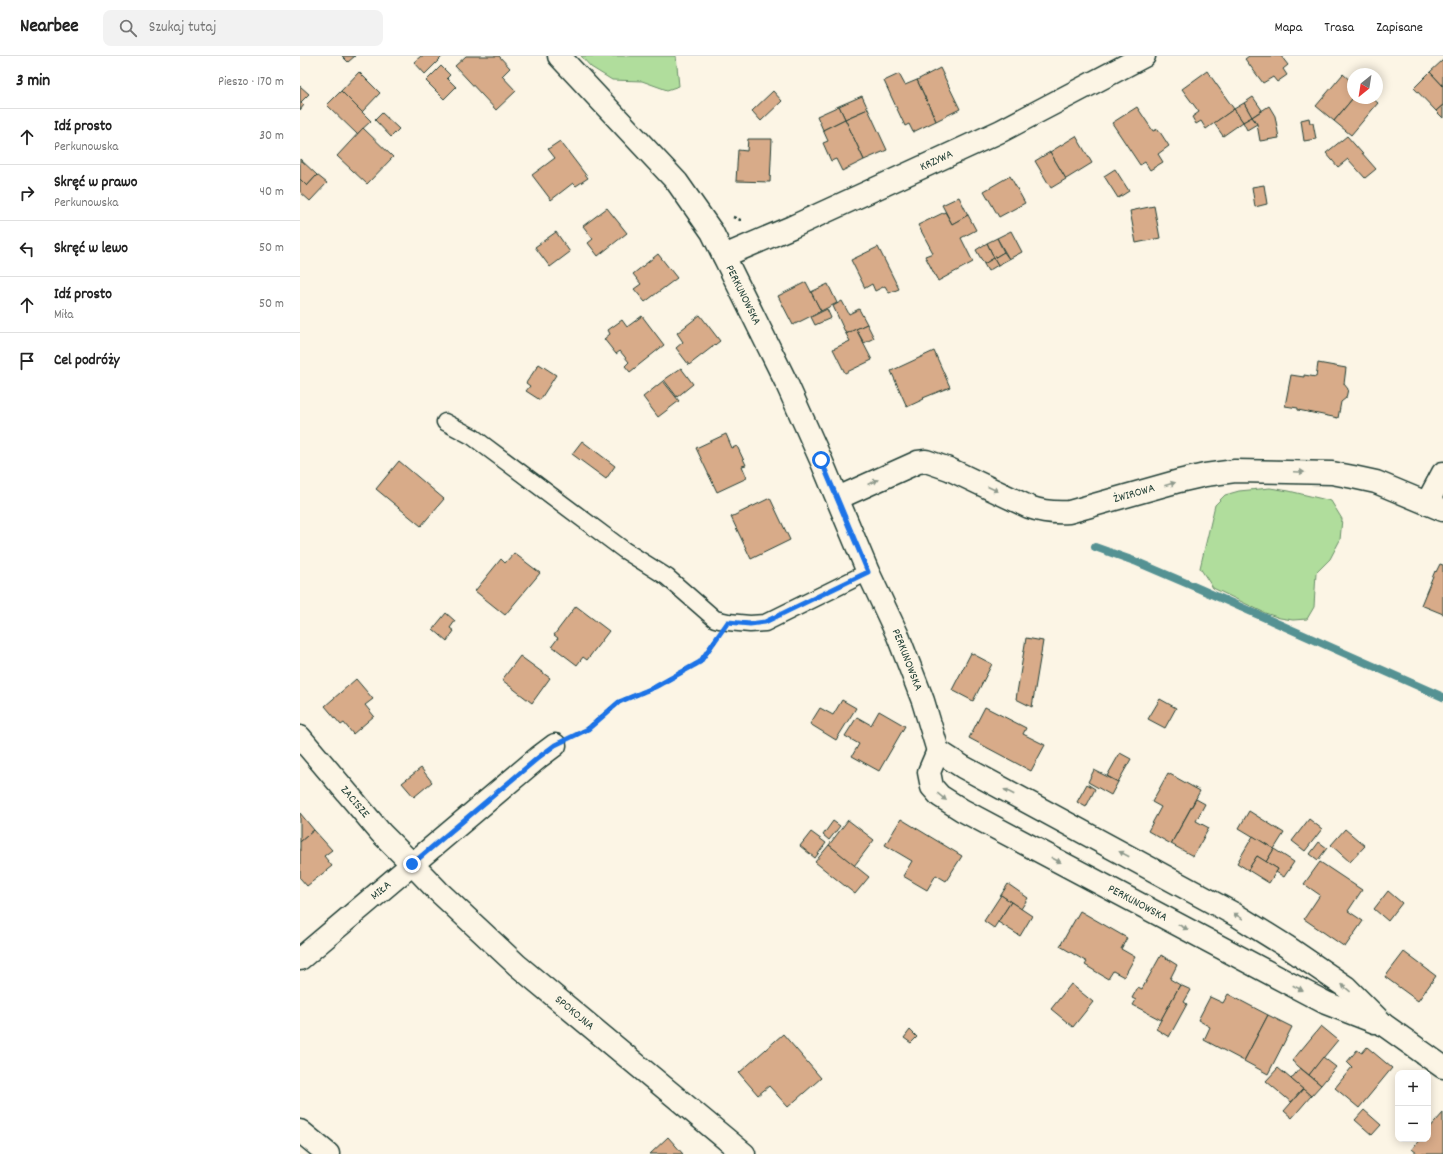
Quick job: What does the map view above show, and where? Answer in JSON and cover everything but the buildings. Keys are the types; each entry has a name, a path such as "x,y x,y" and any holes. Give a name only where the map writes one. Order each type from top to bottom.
{"street":[{"name":"PERKUNOWSKA","path":"559,56 677,182 712,232 786,382 838,498 868,572 901,643 923,701 938,751 929,772 932,787 940,796 962,810 1326,1003 1384,1025"},
{"name":"KRZYWA","path":"724,256 792,227 1001,132 1144,56"},
{"name":"ŻWIROWA","path":"838,498 918,462 926,461 949,469 1029,507 1040,511 1053,513 1069,512 1205,475 1235,471 1332,473 1376,482 1435,506"},
{"path":"1435,506 1443,473"},
{"name":"ZACISZE","path":"300,736 381,833 412,864"},
{"name":"MIŁA","path":"300,959 555,745"},
{"name":"PERKUNOWSKA","path":"938,751 963,767 1236,915 1286,946 1346,987 1384,1025 1443,1067"},
{"name":"SPOKOJNA","path":"412,864 438,891 517,965 744,1154"},
{"path":"300,1131 328,1154"}],"lane":[{"path":"445,422 473,437 624,550 667,577 715,619 750,624 765,622 868,572"}],"path":[{"path":"555,745 588,729 619,702 655,687 700,662 728,622"}],"green space":[{"path":"581,56 676,56 679,86 667,90 642,81 612,80 591,67"},
{"path":"1270,488 1331,501 1342,519 1340,540 1330,559 1316,573 1314,607 1307,619 1293,620 1280,618 1265,613 1213,588 1200,568 1215,505 1225,495 1239,491"}],"waterway":[{"path":"1095,547 1137,562 1200,589 1443,697"}],"route":[{"path":"412,864 555,745 588,729 619,702 655,687 700,662 728,622 750,624 765,622 868,572 821,460"}]}
